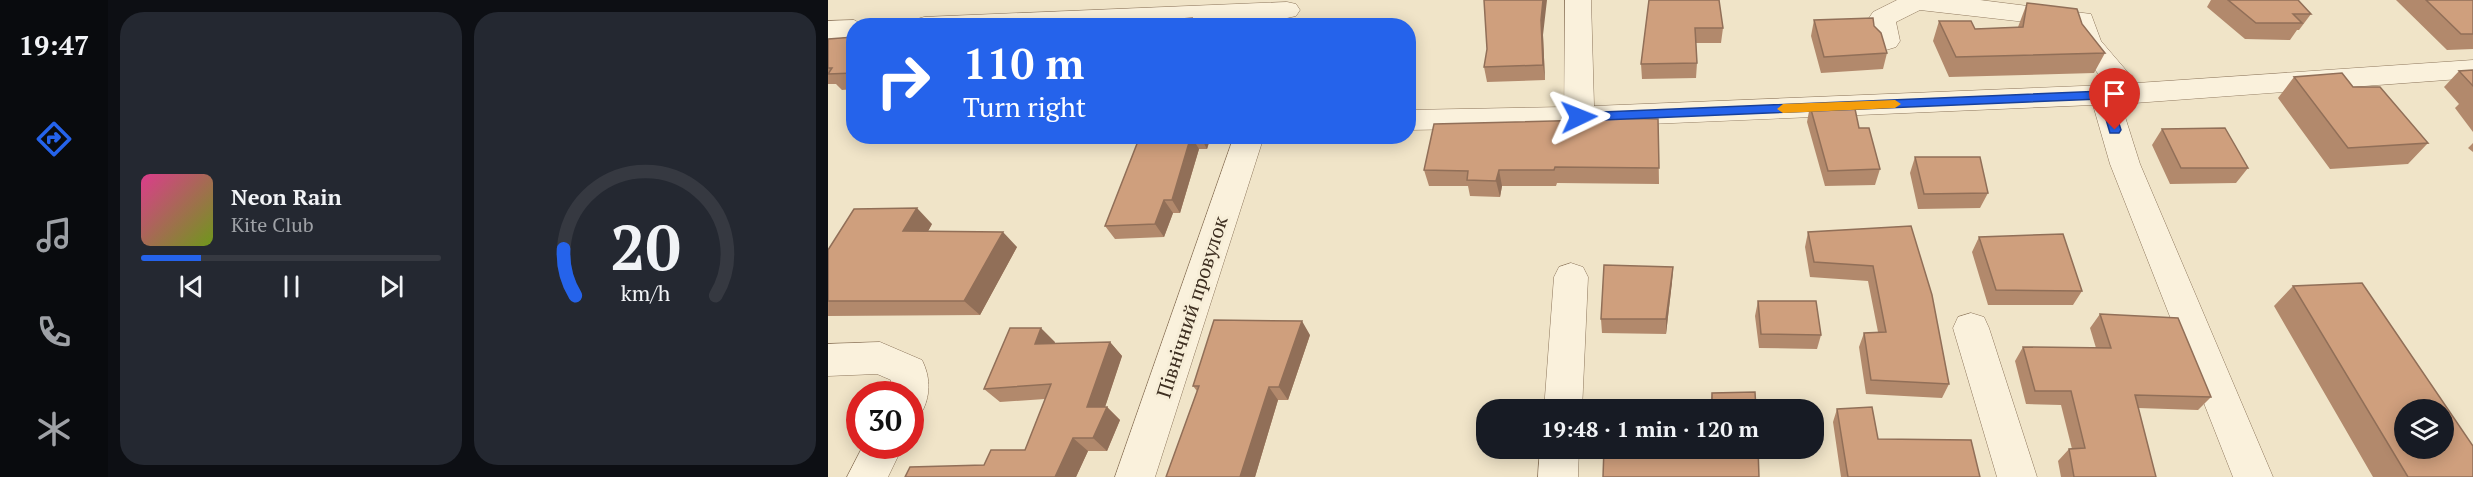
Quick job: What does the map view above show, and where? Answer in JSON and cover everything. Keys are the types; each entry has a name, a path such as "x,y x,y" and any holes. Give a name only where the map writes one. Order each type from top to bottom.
{"street":[{"path":"1578,0 1579,117"},
{"path":"1886,41 1882,18 1916,1 2079,10 2088,43 2116,94 2126,164 2253,477"},
{"path":"1131,18 1287,12"},
{"path":"828,30 846,29"},
{"path":"1416,120 1579,117 2116,94 2473,69"},
{"name":"Північний провулок","path":"1135,477 1246,144"},
{"path":"1564,399 1571,277"},
{"path":"1971,328 2018,477"},
{"path":"828,360 880,358 909,371 909,381"},
{"path":"867,477 877,459"},
{"path":"1558,477 1559,459"}],"building":[{"path":"1484,0 1543,0 1541,20 1543,65 1484,67 1487,49"},
{"path":"1649,0 1719,0 1723,28 1695,28 1697,63 1641,64"},
{"path":"2228,0 2298,0 2311,14 2293,14 2302,23 2256,23"},
{"path":"2426,0 2473,0 2473,34 2461,34"},
{"path":"2027,3 2077,9 2082,24 2105,53 1956,57 1939,21 1971,21 1975,29 2023,27"},
{"path":"1873,18 1874,26 1881,33 1887,53 1824,57 1814,20"},
{"path":"846,38 846,73 828,74 832,68 828,68 828,39"},
{"path":"2473,70 2473,86 2459,71"},
{"path":"2342,73 2353,87 2380,87 2428,143 2348,148 2294,77"},
{"path":"1854,104 1859,128 1869,128 1880,169 1828,171 1810,106"},
{"path":"1592,118 1658,119 1659,168 1555,167 1554,170 1499,170 1496,181 1467,180 1468,171 1424,170 1434,124 1592,120"},
{"path":"2225,128 2248,168 2181,168 2162,129"},
{"path":"1137,144 1189,144 1172,200 1164,200 1155,224 1105,226"},
{"path":"1915,157 1980,157 1988,193 1924,194"},
{"path":"917,208 903,231 1003,232 964,301 828,301 828,250 854,209"},
{"path":"1911,226 1932,295 1949,384 1871,380 1864,333 1886,332 1873,266 1814,262 1808,232"},
{"path":"2063,234 2082,291 1996,290 1979,237"},
{"path":"1604,265 1673,267 1666,319 1601,319"},
{"path":"2362,283 2441,399 2394,399 2394,454 2293,286"},
{"path":"1758,301 1816,301 1821,335 1761,334"},
{"path":"2100,314 2178,318 2211,397 2135,395 2156,477 2074,477 2069,449 2085,448 2071,391 2035,391 2023,347 2111,348"},
{"path":"1214,320 1302,321 1279,387 1269,387 1240,477 1166,477 1199,386 1193,386"},
{"path":"1010,328 1041,328 1035,344 1110,342 1087,407 1107,407 1093,438 1073,438 1055,477 905,477 910,467 984,465 991,450 1025,450 1051,384 984,389"},
{"path":"1755,392 1755,399 1712,399 1712,393"},
{"path":"1872,407 1878,439 1971,440 1980,477 1848,477 1837,409"},
{"path":"2454,418 2473,446 2473,477 2408,477 2397,459 2454,459"},
{"path":"1604,459 1758,459 1759,477 1603,477"}],"slow traffic":[{"path":"1783,109 1895,104"}],"route":[{"path":"1579,117 2104,95 2115,130"}]}
